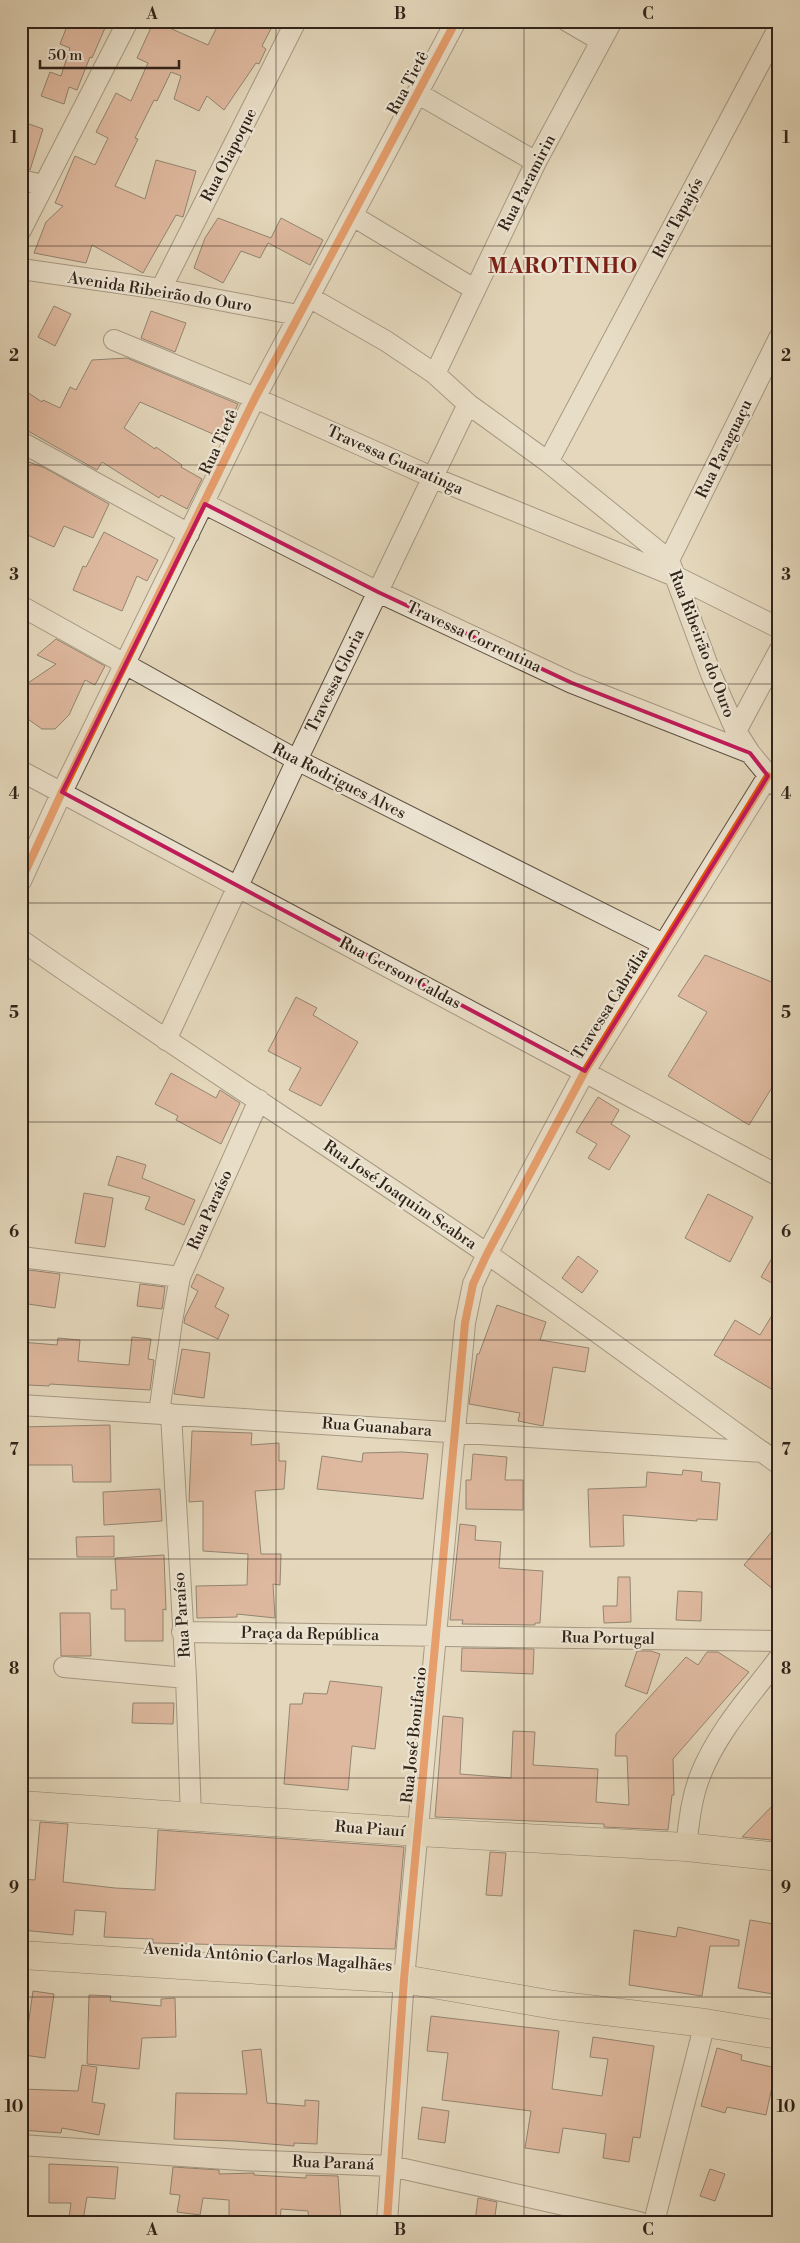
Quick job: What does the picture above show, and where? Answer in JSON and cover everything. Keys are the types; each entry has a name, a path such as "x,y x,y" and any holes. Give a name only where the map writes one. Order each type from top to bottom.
{"main road":[{"name":"Rua Piauí","path":"21,1805 418,1832 686,1847 779,1857"},
{"name":"Avenida Antônio Carlos Magalhães","path":"21,1955 404,1980 554,2005 706,2023 779,2035"}],"street":[{"path":"21,230 128,21"},
{"name":"Rua Oiapoque","path":"161,289 296,21"},
{"name":"Rua Tietê","path":"21,881 62,792 205,504 255,398 456,21"},
{"path":"567,21 601,41"},
{"name":"Rua Paramirin","path":"434,374 536,162 612,21"},
{"name":"Rua Tapajós","path":"548,462 779,27"},
{"path":"418,93 536,162"},
{"path":"21,180 42,186"},
{"path":"353,216 474,289"},
{"name":"Avenida Ribeirão do Ouro","path":"21,269 161,289 298,315"},
{"path":"309,297 386,341 434,374 468,404"},
{"name":"Rua Paraguaçu","path":"673,568 779,338"},
{"name":"Travessa Guaratinga","path":"114,340 255,398 434,478 673,568"},
{"name":"Rua Ribeirão do Ouro","path":"468,404 548,462 673,568 711,674 736,731 750,753 773,782"},
{"name":"Travessa Gloria","path":"166,1040 297,760 468,404"},
{"path":"21,442 189,534"},
{"name":"Travessa Correntina","path":"205,504 378,592 572,682 750,753"},
{"path":"673,568 779,628"},
{"name":"Rua Rodrigues Alves","path":"21,606 297,760 663,944"},
{"path":"736,731 779,651"},
{"name":"Rua Gerson Caldas","path":"21,771 779,1176"},
{"name":"Travessa Cabrália","path":"486,1254 585,1071 663,944 773,782"},
{"name":"Rua José Joaquim Seabra","path":"21,940 166,1040 259,1100 486,1254 771,1458"},
{"name":"Rua Paraíso","path":"191,1817 186,1678 165,1413 172,1321 180,1278 259,1100"},
{"name":"Rua José Bonifacio","path":"387,2222 404,1980 465,1323 473,1284 486,1254"},
{"path":"21,1257 180,1278"},
{"name":"Rua Guanabara","path":"21,1405 455,1432 771,1458"},
{"name":"Praça da República","path":"182,1632 437,1636"},
{"name":"Rua Portugal","path":"437,1636 779,1641"},
{"path":"686,1847 691,1805 700,1775 717,1741 779,1658"},
{"path":"64,1667 186,1678"},
{"path":"654,2222 706,2023"},
{"name":"Rua Paraná","path":"21,2145 240,2160 391,2166 639,2222"}],"highlighted area":[{"path":"205,504 378,592 572,683 750,753 768,776 585,1071 62,792"}],"building":[{"path":"69,21 108,21 92,58 90,57 77,90 69,87 64,104 41,96 50,72 61,76 70,48 60,44"},
{"path":"154,21 208,45 220,21 275,21 262,46 266,49 259,64 256,63 224,110 207,96 199,111 174,99 181,76 171,72 157,101 154,100 135,138 138,139 115,186 145,199 156,160 196,171 183,217 176,215 143,273 92,245 86,263 34,253 46,222 63,206 55,203 75,156 95,165 108,138 96,132 116,93 131,101 148,63 137,58"},
{"path":"21,121 43,129 30,170 21,168"},
{"path":"218,218 271,238 281,218 323,240 310,265 268,243 260,258 241,251 223,283 194,268 205,238"},
{"path":"54,306 71,314 55,346 38,337"},
{"path":"151,311 186,323 175,352 141,338"},
{"path":"127,358 238,404 222,438 140,402 124,428 155,449 156,447 182,465 181,467 202,479 187,509 161,495 159,498 102,462 97,470 21,427 21,388 42,402 43,400 60,408 70,387 76,390 92,360"},
{"path":"21,459 45,468 109,504 93,538 64,526 54,547 21,532"},
{"path":"104,532 158,560 147,581 137,576 122,611 73,590 83,566 86,567"},
{"path":"56,639 105,666 95,685 85,680 69,715 55,729 42,729 25,717 21,705 28,683 56,664 37,655"},
{"path":"705,955 779,985 779,1076 749,1125 668,1076 707,1012 678,996"},
{"path":"296,997 317,1008 313,1015 358,1042 321,1106 289,1090 301,1068 268,1051"},
{"path":"171,1073 216,1098 220,1090 240,1103 221,1144 176,1120 178,1116 155,1104"},
{"path":"598,1097 619,1110 611,1124 630,1136 609,1170 588,1158 597,1144 576,1132"},
{"path":"117,1156 146,1165 142,1178 195,1200 184,1225 145,1209 150,1197 108,1185"},
{"path":"84,1193 113,1198 105,1247 75,1243"},
{"path":"708,1194 753,1217 730,1262 685,1238"},
{"path":"779,1246 779,1287 761,1277"},
{"path":"578,1256 598,1271 582,1293 562,1278"},
{"path":"21,1269 60,1274 55,1308 21,1303"},
{"path":"197,1274 224,1288 215,1307 229,1315 218,1339 184,1323 198,1291 191,1287"},
{"path":"140,1284 165,1287 162,1309 137,1306"},
{"path":"779,1304 779,1380 773,1390 714,1355 735,1320 760,1335"},
{"path":"497,1305 546,1322 540,1340 589,1348 585,1372 553,1367 543,1426 518,1421 520,1413 469,1404 477,1354 479,1354"},
{"path":"132,1337 151,1339 148,1359 154,1360 150,1390 50,1384 49,1386 28,1385 28,1381 21,1380 21,1342 57,1345 58,1338 80,1340 78,1361 129,1365"},
{"path":"182,1349 210,1353 204,1398 174,1394"},
{"path":"110,1425 111,1482 73,1482 72,1465 21,1465 21,1427"},
{"path":"192,1431 252,1433 251,1445 279,1443 279,1461 286,1461 284,1489 255,1491 261,1554 281,1554 280,1585 273,1584 275,1618 237,1614 237,1617 197,1618 196,1586 247,1585 248,1554 203,1551 203,1501 189,1502"},
{"path":"402,1452 428,1454 423,1499 317,1489 322,1456 362,1462 363,1453"},
{"path":"473,1454 507,1457 505,1480 523,1480 523,1510 466,1509 466,1480 471,1480"},
{"path":"683,1470 702,1472 701,1481 720,1483 717,1520 697,1519 697,1521 623,1515 624,1546 590,1547 588,1489 646,1487 647,1472 682,1475"},
{"path":"160,1489 162,1521 104,1525 103,1492"},
{"path":"779,1523 779,1594 744,1565"},
{"path":"460,1524 476,1526 475,1540 501,1542 499,1568 543,1571 540,1623 535,1623 535,1625 462,1624 463,1620 450,1620"},
{"path":"114,1536 114,1557 77,1557 76,1537"},
{"path":"164,1555 166,1610 163,1609 163,1641 125,1641 125,1609 111,1609 111,1590 117,1590 115,1558"},
{"path":"618,1577 630,1577 631,1622 604,1623 603,1606 617,1606"},
{"path":"678,1591 702,1592 701,1621 676,1620"},
{"path":"60,1613 90,1613 91,1656 61,1656"},
{"path":"462,1648 534,1649 533,1674 461,1671"},
{"path":"637,1651 651,1651 660,1654 647,1694 625,1686"},
{"path":"707,1652 718,1652 749,1672 673,1759 674,1795 672,1795 668,1830 604,1827 604,1824 435,1817 443,1716 463,1718 460,1774 511,1778 513,1731 535,1732 533,1765 598,1769 596,1802 629,1805 627,1756 615,1756 616,1734 686,1657 698,1665"},
{"path":"330,1681 382,1687 375,1749 352,1746 348,1790 284,1784 290,1704 302,1704 304,1693 327,1694"},
{"path":"133,1703 174,1703 173,1724 132,1723"},
{"path":"779,1799 779,1833 771,1840 742,1837"},
{"path":"40,1822 68,1824 63,1882 115,1888 155,1890 158,1830 404,1847 395,1949 153,1943 153,1939 104,1937 106,1912 75,1910 73,1935 21,1930 21,1879 35,1880"},
{"path":"490,1852 506,1853 502,1896 486,1895"},
{"path":"750,1920 779,1925 779,1960 773,1994 738,1988"},
{"path":"678,1927 739,1940 739,1946 710,1946 702,1996 629,1985 634,1930 676,1937"},
{"path":"33,1991 54,1994 45,2058 24,2055"},
{"path":"89,1995 111,1996 110,2001 161,2006 161,1999 175,1998 176,2037 142,2038 139,2069 87,2064"},
{"path":"431,2016 559,2031 552,2089 602,2096 608,2059 590,2057 593,2037 654,2046 640,2138 633,2137 629,2162 603,2158 606,2134 563,2128 559,2153 525,2148 531,2111 442,2100 448,2053 427,2051"},
{"path":"717,2048 742,2055 741,2060 776,2068 766,2115 727,2107 725,2113 701,2106"},
{"path":"261,2049 267,2103 305,2106 305,2100 319,2101 317,2144 294,2143 294,2146 235,2141 174,2139 176,2093 247,2094 242,2051"},
{"path":"82,2065 97,2067 92,2102 105,2104 99,2135 62,2128 61,2133 21,2130 21,2089 78,2091"},
{"path":"422,2107 449,2111 445,2143 418,2139"},
{"path":"49,2164 118,2167 115,2199 87,2197 83,2220 69,2218 71,2203 49,2203"},
{"path":"173,2167 219,2170 219,2174 254,2173 254,2175 306,2178 306,2175 338,2176 341,2222 309,2222 308,2211 281,2209 280,2222 229,2222 229,2200 203,2198 200,2215 177,2212 180,2195 170,2194"},
{"path":"710,2169 725,2174 715,2201 700,2196"},
{"path":"478,2198 497,2202 494,2222 475,2222"}],"cycle path":[{"path":"21,881 62,792 255,398 456,21"},
{"path":"387,2222 404,1979 465,1323 473,1284 487,1254 585,1071 768,776"}],"district":[{"name":"MAROTINHO","path":"563,267"}]}
